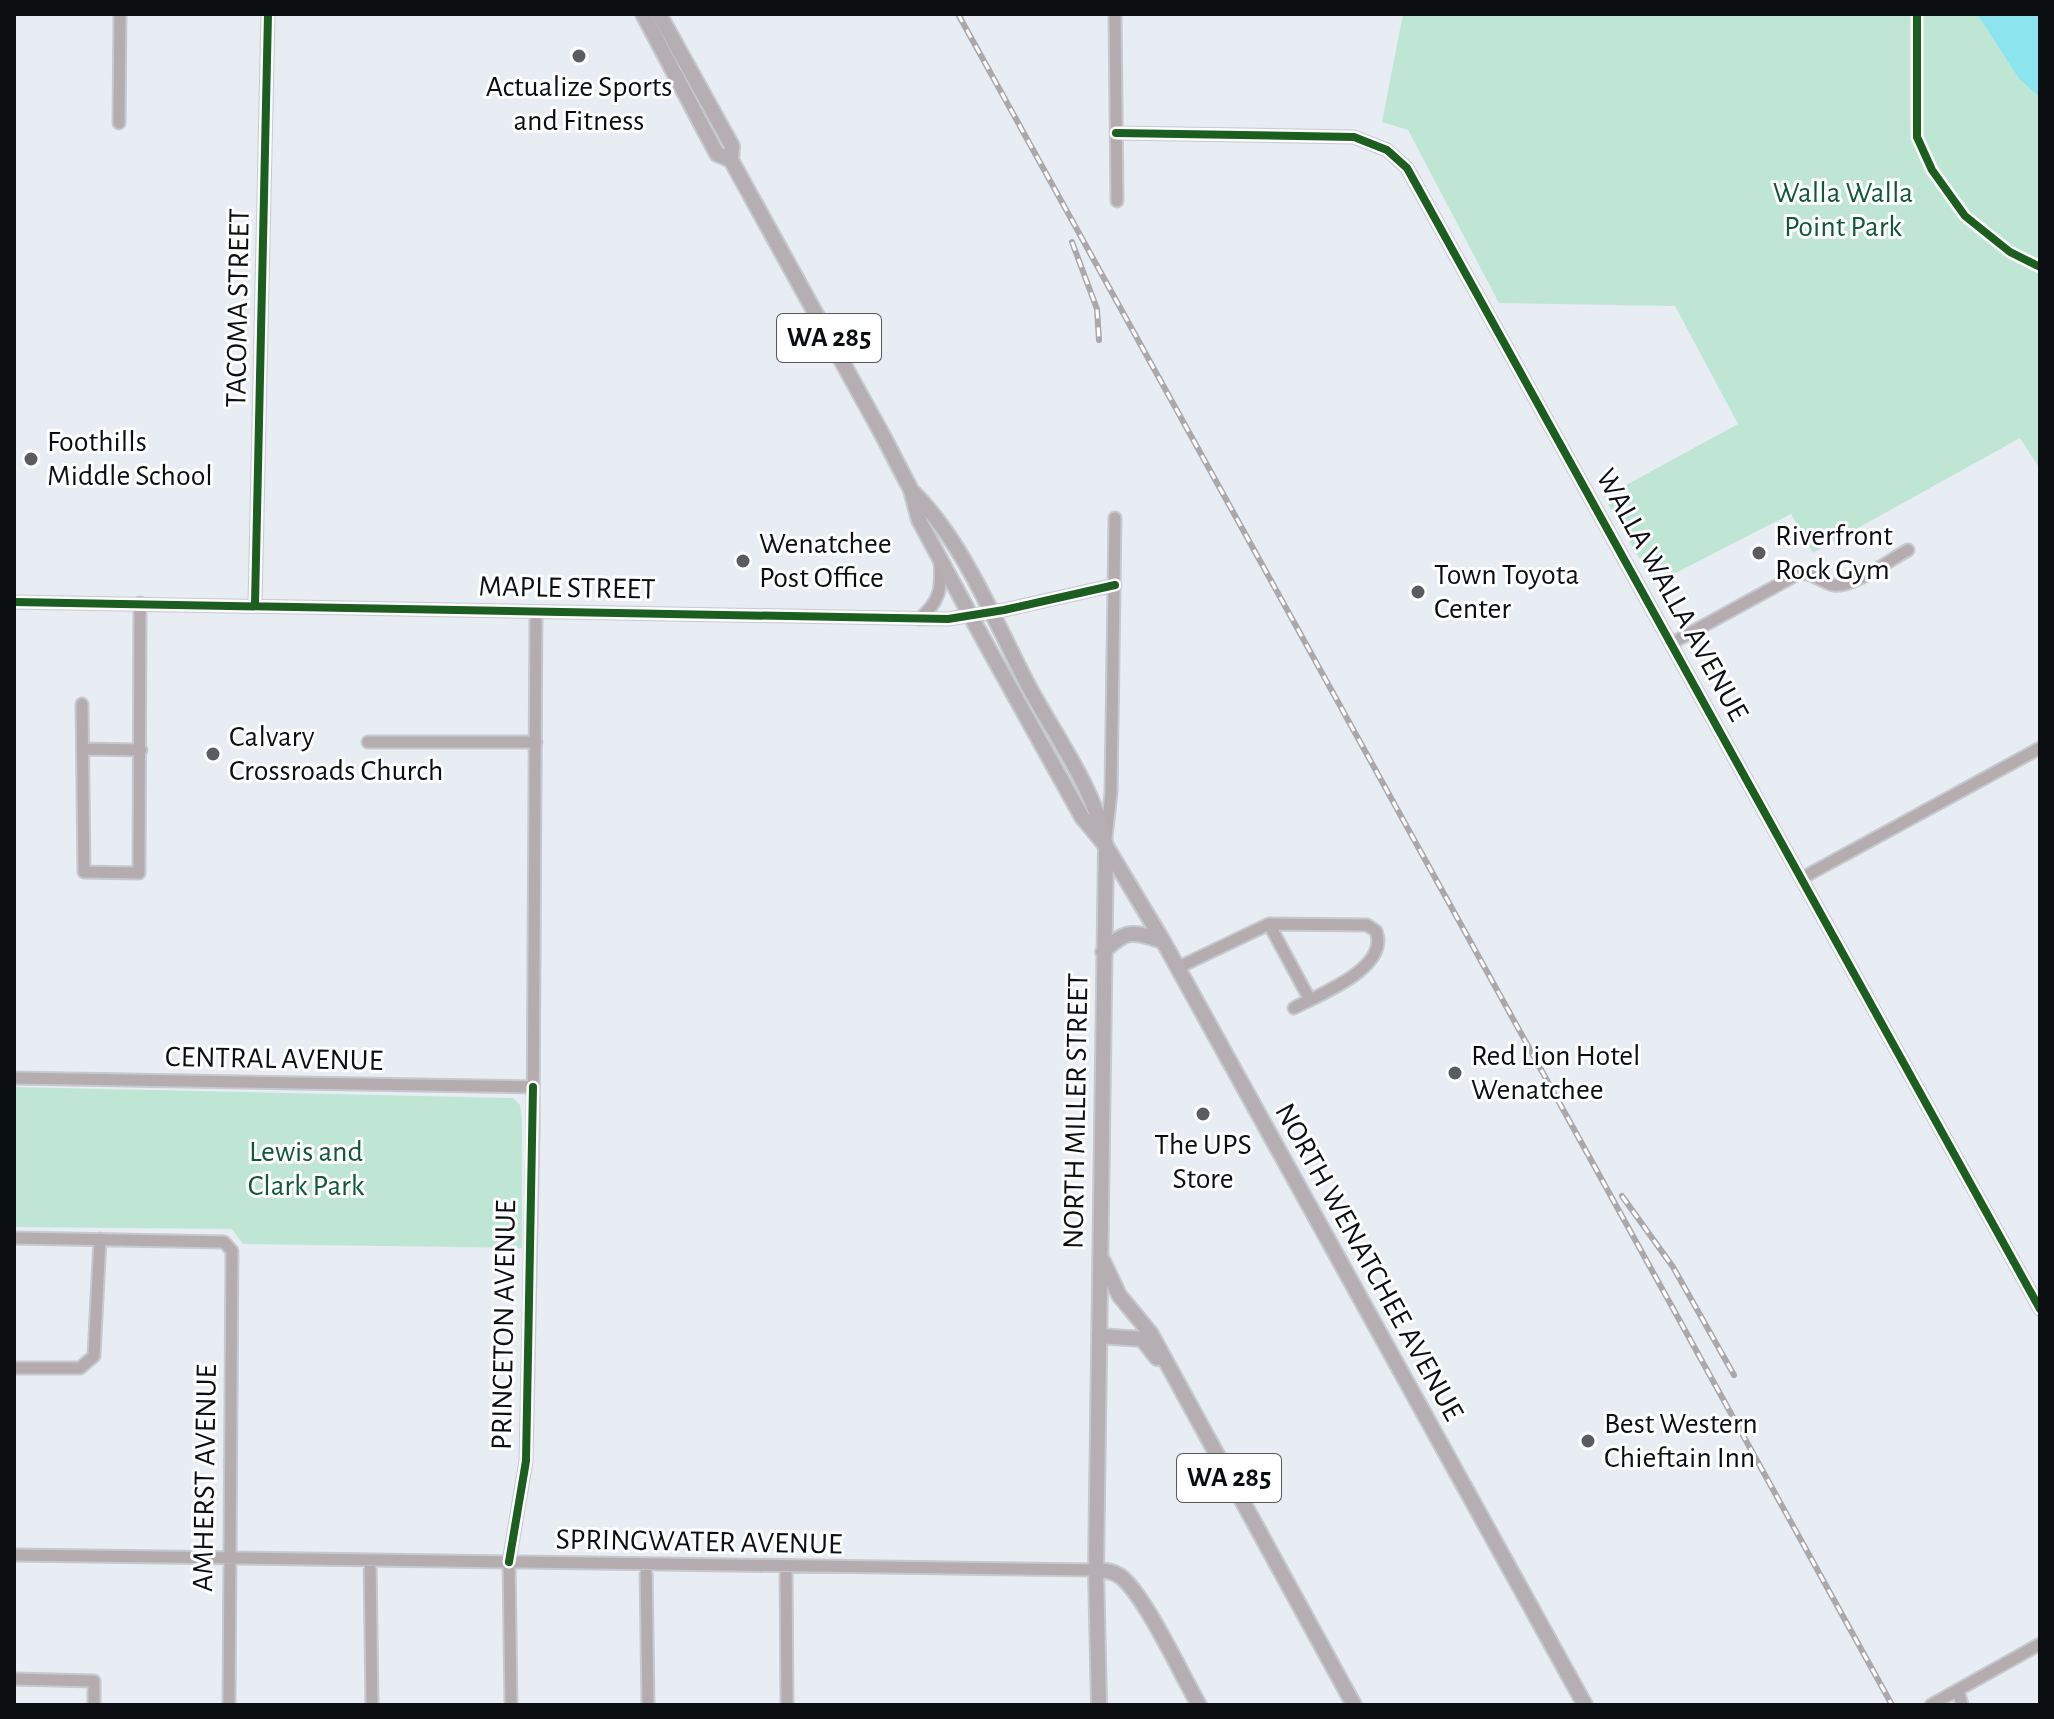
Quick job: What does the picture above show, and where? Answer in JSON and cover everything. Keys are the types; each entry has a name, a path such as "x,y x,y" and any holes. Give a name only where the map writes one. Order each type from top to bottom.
{"main road":[{"name":"NORTH WENATCHEE AVENUE","path":"643,14 717,154 731,160"},
{"name":"NORTH WENATCHEE AVENUE","path":"659,14 732,146 731,160 911,490 945,530 1096,805 1106,846"},
{"name":"NORTH WENATCHEE AVENUE","path":"911,490 919,520 1082,817 1106,846 1163,941 1585,1705"},
{"name":"NORTH MILLER STREET","path":"1099,1705 1096,1570 1106,846"},
{"path":"1103,952 1119,937 1131,932 1163,941"},
{"name":"WA 285","path":"1100,1254 1119,1295 1151,1334 1354,1705"},
{"name":"WA 285","path":"1099,1336 1142,1339 1171,1371"},
{"path":"1096,1570 1109,1571 1122,1577 1136,1595 1199,1705"}],"street":[{"path":"119,123 120,14"},
{"name":"TACOMA STREET","path":"255,604 268,14"},
{"path":"1115,14 1117,201"},
{"name":"WALLA WALLA AVENUE","path":"1116,133 1354,137 1394,155 1417,183 2040,1309"},
{"name":"NORTH MILLER STREET","path":"1106,846 1111,793 1115,518"},
{"path":"1672,643 1798,574 1807,573 1830,584 1843,586 1908,550"},
{"name":"WA 285","path":"919,619 934,607 939,596 939,557"},
{"name":"MAPLE STREET","path":"14,602 255,604 919,619 990,613 1115,585"},
{"path":"82,704 85,749 84,872 139,873 140,603"},
{"name":"PRINCETON AVENUE","path":"511,1705 509,1562 526,1461 533,1087 536,612"},
{"path":"368,742 536,742"},
{"path":"1802,878 2040,748"},
{"path":"85,749 141,750"},
{"path":"1177,968 1269,924 1355,924 1367,925 1376,931 1378,945 1373,959 1294,1008"},
{"path":"1269,924 1310,1000"},
{"name":"CENTRAL AVENUE","path":"14,1078 533,1087"},
{"path":"14,1238 100,1239 94,1356 80,1368 14,1368"},
{"name":"AMHERST AVENUE","path":"100,1239 224,1242 232,1251 229,1705"},
{"name":"SPRINGWATER AVENUE","path":"14,1555 1096,1570"},
{"path":"370,1560 372,1705"},
{"path":"646,1566 648,1705"},
{"path":"786,1568 787,1705"},
{"path":"1931,1705 2040,1644"},
{"path":"14,1679 94,1681 94,1705"},
{"path":"1958,1690 1962,1705"}],"green space":[{"name":"Walla Walla Point Park","path":"1403,14 1977,14 2019,79 2040,98 2040,469 2020,438 1813,553 1791,514 1654,584 1604,497 1738,424 1675,306 1499,303 1408,130 1382,122"},
{"name":"Lewis and Clark Park","path":"14,1087 513,1098 520,1105 522,1120 522,1248 243,1244 232,1229 14,1227"}],"water":[{"path":"1977,14 2040,14 2040,98 2019,79"}],"railway":[{"path":"958,14 1892,1705"},
{"path":"1072,242 1097,309 1099,340"},
{"path":"1622,1196 1673,1267 1734,1375"}],"cycle path":[{"path":"255,604 268,14"},
{"path":"1917,14 1917,137 1932,170 1965,216 2010,252 2040,267"},
{"path":"1116,133 1354,137 1387,150 1407,168 2040,1309"},
{"path":"14,602 948,619 1115,585"},
{"path":"509,1562 526,1461 533,1087"}],"place":[{"name":"Actualize Sports and Fitness","path":"579,56"},
{"name":"Foothills Middle School","path":"31,459"},
{"name":"Riverfront Rock Gym","path":"1759,553"},
{"name":"Wenatchee Post Office","path":"743,561"},
{"name":"Town Toyota Center","path":"1418,592"},
{"name":"Calvary Crossroads Church","path":"213,754"},
{"name":"Red Lion Hotel Wenatchee","path":"1455,1073"},
{"name":"The UPS Store","path":"1203,1114"},
{"name":"Best Western Chieftain Inn","path":"1588,1441"}]}
